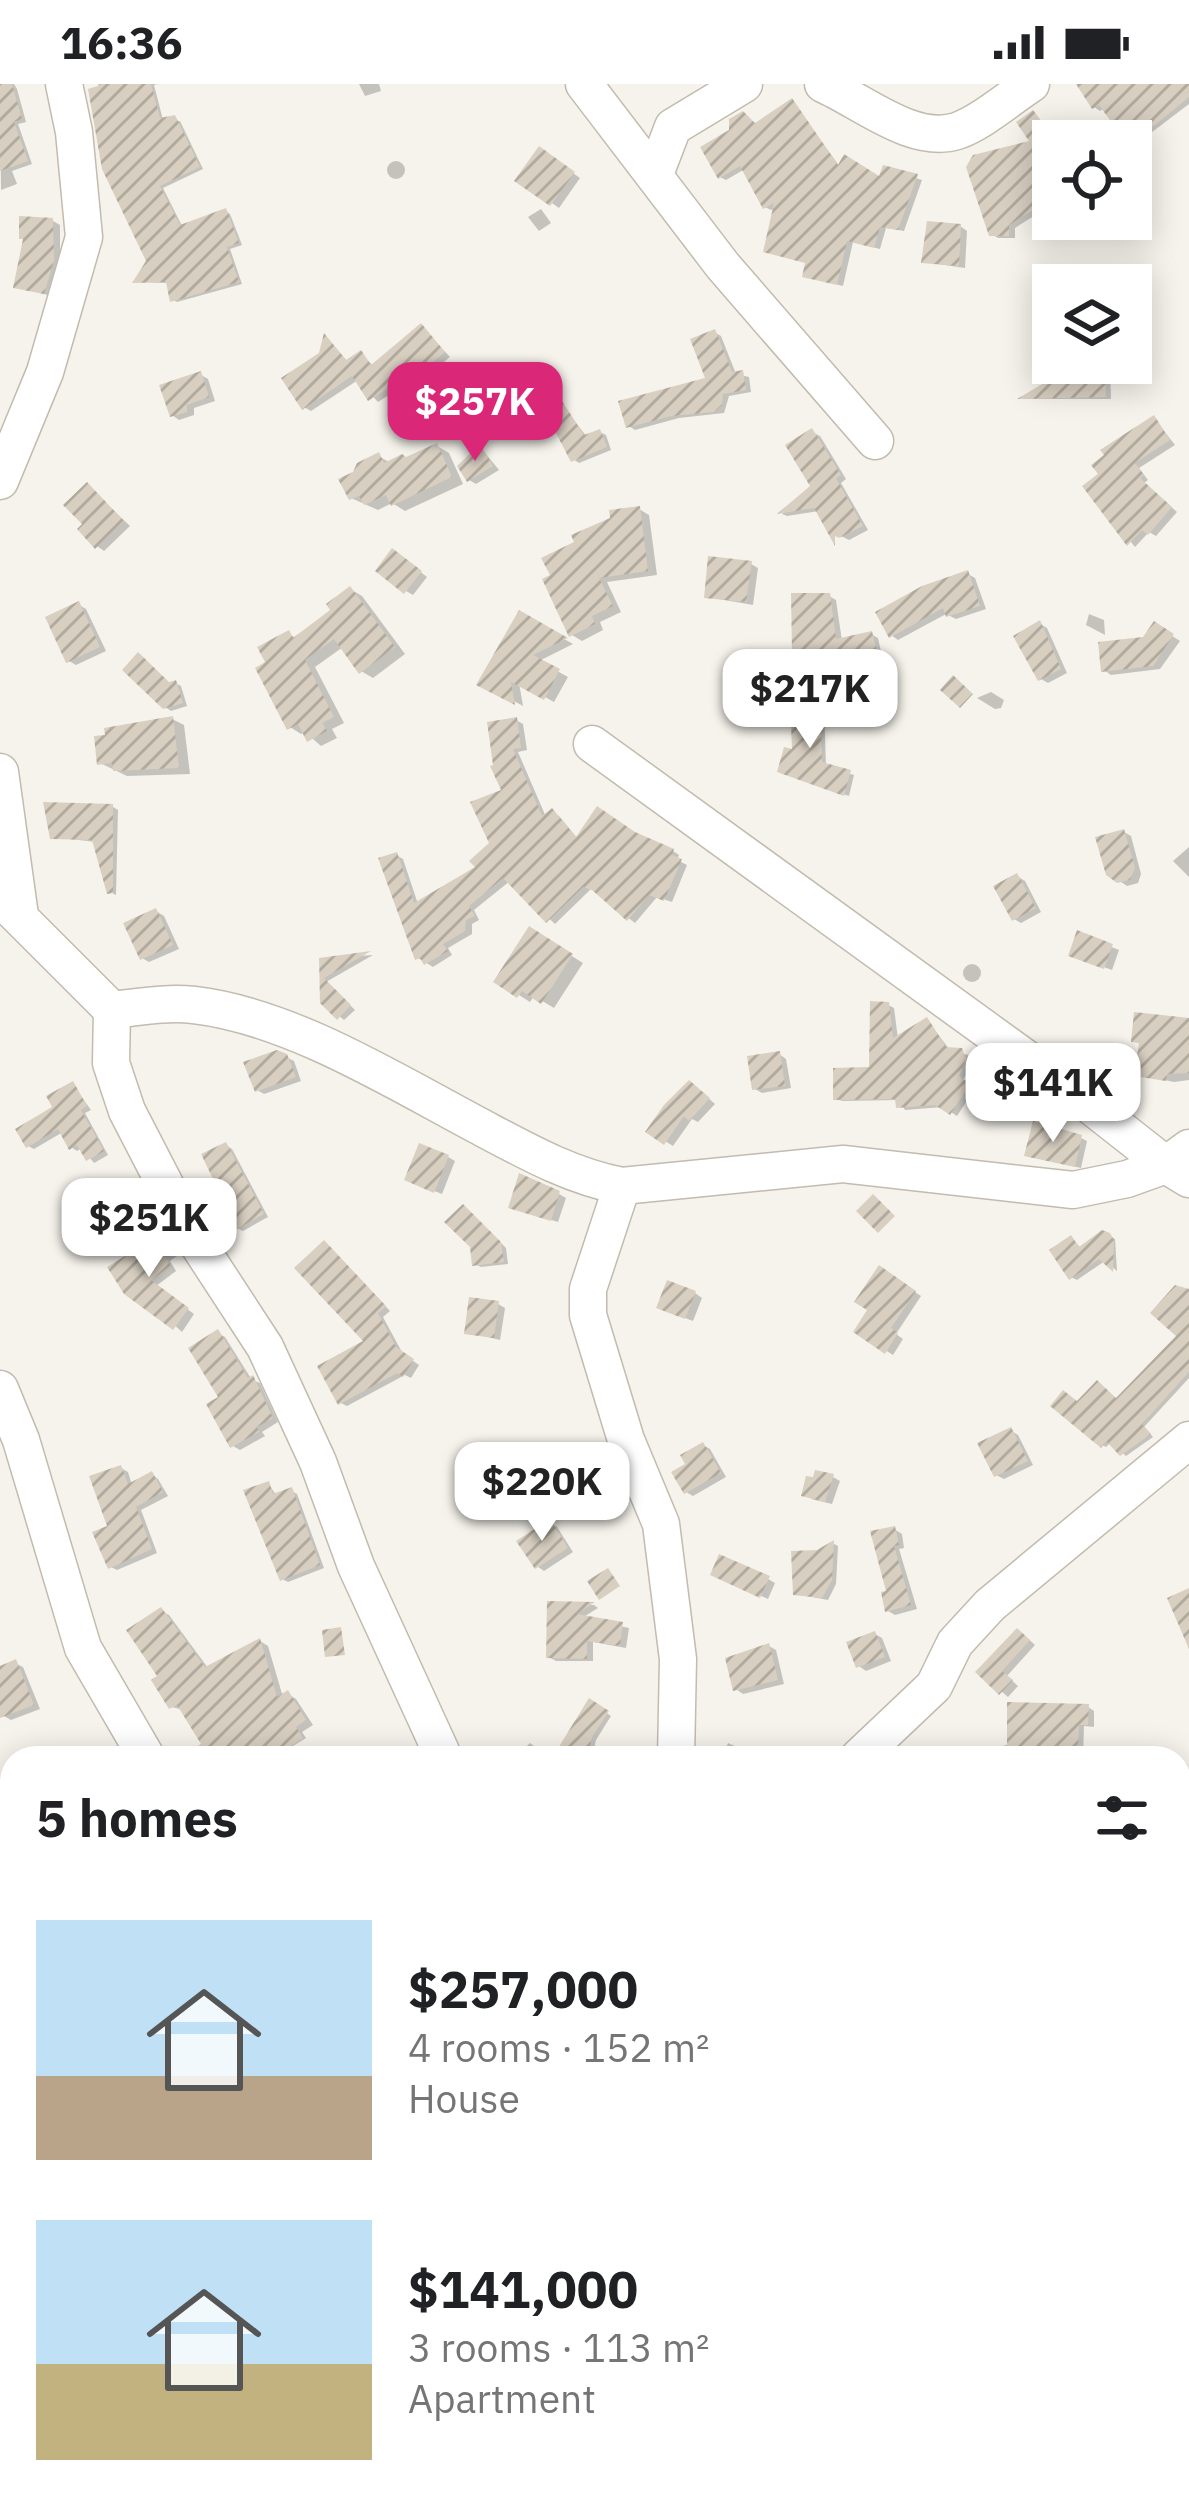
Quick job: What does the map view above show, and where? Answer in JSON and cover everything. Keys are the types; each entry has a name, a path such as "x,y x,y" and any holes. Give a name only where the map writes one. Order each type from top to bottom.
{"street":[{"path":"0,481 45,372 84,237 74,131 64,84"},
{"path":"584,84 723,266 875,441"},
{"path":"655,174 674,127 744,84"},
{"path":"823,84 910,128 933,134 959,130 1031,84"},
{"path":"592,744 1181,1164"},
{"path":"0,772 10,907 112,1010 111,1064 127,1111 188,1229 266,1346 318,1462 356,1566 438,1746"},
{"path":"112,1010 190,1004 246,1014 414,1091 556,1168 622,1186 843,1164 1073,1190 1181,1164"},
{"path":"622,1186 587,1289 588,1316 626,1440 661,1524 678,1659 676,1746"},
{"path":"0,1389 21,1441 83,1648 140,1746"},
{"path":"872,1746 934,1686 955,1643 990,1605 1189,1440"}],"building":[{"path":"0,84 12,84 22,119 14,122 28,161 0,171"},
{"path":"104,84 151,84 160,118 175,115 200,167 160,186 180,225 226,208 239,243 227,247 239,282 170,302 166,282 132,283 146,261 102,169 88,89"},
{"path":"1076,84 1189,84 1189,97 1152,127 1152,120 1110,120 1099,105 1092,109"},
{"path":"792,98 838,165 844,154 879,176 883,165 918,174 898,230 880,227 874,248 847,241 837,285 802,277 805,263 763,252 774,203 763,209 740,166 718,179 700,147 729,130 729,119 743,111 755,123"},
{"path":"1033,110 1041,120 1032,120 1032,210 1009,225 1009,236 989,236 966,167 973,155 1029,141 1016,122"},
{"path":"539,146 575,172 550,206 514,181"},
{"path":"19,216 53,218 54,260 44,294 13,288 23,239 19,239"},
{"path":"927,221 961,224 959,266 921,263"},
{"path":"421,323 445,352 416,376 413,372 368,401 352,376 302,410 281,378 319,353 324,333 346,360 361,350 371,365"},
{"path":"715,329 732,372 743,370 746,390 723,394 722,405 714,412 671,416 626,428 618,401 705,378 690,339"},
{"path":"201,371 209,397 170,417 159,385"},
{"path":"1042,384 1106,384 1106,397 1017,399"},
{"path":"562,401 584,435 600,429 607,447 571,462 545,412"},
{"path":"1154,415 1170,440 1135,463 1144,475 1140,478 1172,507 1148,535 1142,530 1127,546 1082,486 1098,474 1091,465 1104,455 1100,450"},
{"path":"812,428 841,475 836,478 863,526 835,536 835,546 814,508 777,514 810,486 785,445"},
{"path":"437,443 452,477 391,506 386,495 364,505 359,496 349,500 338,479 379,452 384,463"},
{"path":"480,444 493,466 467,482 457,466"},
{"path":"87,482 124,521 95,549 77,529 82,524 63,505"},
{"path":"640,506 648,571 599,578 613,606 592,616 595,624 569,637 542,579 550,575 541,558 574,542 571,535 610,518 609,510"},
{"path":"392,548 422,571 404,594 375,571"},
{"path":"708,556 752,561 746,602 704,598"},
{"path":"968,570 980,606 946,617 943,608 889,638 875,612 922,586"},
{"path":"350,586 395,647 359,674 334,639 305,660 334,717 322,723 327,731 307,742 298,724 287,730 255,668 265,662 257,647 289,630 293,638 330,610 326,604"},
{"path":"791,593 830,593 836,639 872,631 879,662 854,668 855,682 821,684 820,654 792,654"},
{"path":"79,601 100,647 66,663 45,617"},
{"path":"519,610 568,638 533,655 560,669 544,700 511,682 515,705 476,685"},
{"path":"1040,620 1061,669 1038,681 1013,636"},
{"path":"1154,621 1174,634 1153,666 1101,672 1098,642 1143,637"},
{"path":"138,652 169,682 176,680 183,703 163,709 122,670"},
{"path":"953,675 973,694 960,708 940,690"},
{"path":"790,700 820,700 822,762 851,770 844,796 777,772 784,747 792,749"},
{"path":"173,716 179,768 113,771 112,763 97,765 94,736 105,735 104,728"},
{"path":"517,717 521,748 513,749 542,816 552,808 576,837 597,806 635,832 674,849 672,855 682,859 664,901 649,895 627,921 583,887 546,923 503,878 469,906 475,916 466,920 465,931 443,944 448,951 424,965 420,958 415,960 378,858 397,852 414,903 475,867 469,861 489,843 470,802 501,790 490,766 487,722"},
{"path":"43,802 113,804 113,893 107,894 92,840 50,839"},
{"path":"1124,829 1135,868 1130,880 1117,883 1106,875 1095,837"},
{"path":"1017,873 1036,908 1012,921 993,886"},
{"path":"156,908 173,945 140,960 123,923"},
{"path":"529,926 573,954 541,1004 522,991 517,998 493,982"},
{"path":"1077,930 1113,944 1104,969 1068,956"},
{"path":"371,951 324,978 351,1005 337,1020 320,1003 319,958"},
{"path":"870,1001 889,1002 893,1038 927,1017 946,1047 962,1048 966,1059 959,1076 970,1084 950,1115 935,1105 896,1108 895,1099 833,1100 833,1068 869,1067"},
{"path":"1134,1012 1189,1018 1189,1073 1167,1074 1166,1081 1134,1076 1139,1043 1131,1042"},
{"path":"277,1050 287,1054 296,1077 255,1092 243,1062"},
{"path":"780,1051 785,1086 752,1090 747,1056"},
{"path":"689,1080 710,1098 689,1121 684,1116 664,1145 645,1132"},
{"path":"73,1081 87,1106 81,1110 104,1151 86,1161 77,1145 69,1150 58,1129 26,1148 15,1129 52,1107 46,1096"},
{"path":"1033,1121 1082,1135 1075,1167 1024,1156"},
{"path":"226,1142 264,1214 235,1230 209,1181 213,1179 201,1154"},
{"path":"419,1143 449,1155 434,1193 404,1180"},
{"path":"519,1173 560,1191 551,1221 508,1208"},
{"path":"136,1179 148,1203 73,1244 63,1225 105,1202 102,1196"},
{"path":"873,1194 895,1216 878,1233 856,1211"},
{"path":"463,1204 501,1242 504,1262 472,1266 470,1247 444,1222"},
{"path":"1102,1230 1114,1240 1113,1272 1099,1259 1069,1280 1049,1250 1071,1235 1079,1247"},
{"path":"164,1232 175,1250 165,1256 171,1266 151,1280 189,1308 173,1330 124,1294 107,1267"},
{"path":"324,1240 386,1306 378,1313 396,1347 414,1359 403,1377 397,1373 338,1405 317,1366 363,1341 294,1268"},
{"path":"879,1265 916,1291 891,1328 898,1333 885,1354 853,1332 867,1310 854,1302"},
{"path":"667,1280 696,1291 685,1319 656,1308"},
{"path":"1175,1285 1189,1289 1189,1372 1142,1424 1151,1434 1120,1456 1106,1441 1101,1448 1050,1406 1063,1390 1077,1401 1097,1380 1116,1398 1176,1336 1150,1313"},
{"path":"469,1297 499,1301 494,1338 464,1334"},
{"path":"218,1329 248,1378 253,1375 273,1418 230,1448 206,1404 218,1397 188,1348"},
{"path":"1011,1427 1028,1461 994,1477 977,1443"},
{"path":"703,1442 721,1473 684,1494 671,1472 685,1464 680,1455"},
{"path":"121,1465 128,1484 152,1471 163,1492 136,1507 152,1549 108,1569 92,1532 107,1526 89,1476"},
{"path":"815,1470 834,1474 825,1502 801,1496 806,1476 813,1477"},
{"path":"269,1481 273,1494 292,1487 320,1565 280,1581 243,1490"},
{"path":"550,1519 568,1548 535,1569 516,1541"},
{"path":"895,1526 899,1545 894,1546 911,1605 885,1612 881,1592 886,1591 870,1531"},
{"path":"834,1540 832,1580 822,1598 793,1595 791,1551 817,1550"},
{"path":"719,1554 770,1576 760,1598 710,1575"},
{"path":"608,1568 620,1586 599,1600 587,1581"},
{"path":"1189,1588 1189,1649 1167,1598"},
{"path":"547,1601 595,1602 577,1614 623,1622 620,1646 587,1641 587,1659 546,1658"},
{"path":"161,1607 205,1667 260,1638 277,1697 288,1690 306,1720 296,1727 303,1738 291,1746 198,1746 201,1744 177,1705 169,1709 151,1680 157,1676 126,1630"},
{"path":"341,1627 345,1655 325,1657 322,1630"},
{"path":"1017,1628 1030,1640 1002,1671 1013,1680 999,1695 975,1672"},
{"path":"875,1631 885,1657 856,1668 846,1642"},
{"path":"769,1643 778,1680 733,1691 725,1658"},
{"path":"16,1659 34,1705 0,1718 0,1666"},
{"path":"589,1698 609,1711 590,1746 559,1746"},
{"path":"1007,1702 1089,1704 1088,1725 1079,1725 1078,1746 1007,1746"}]}
